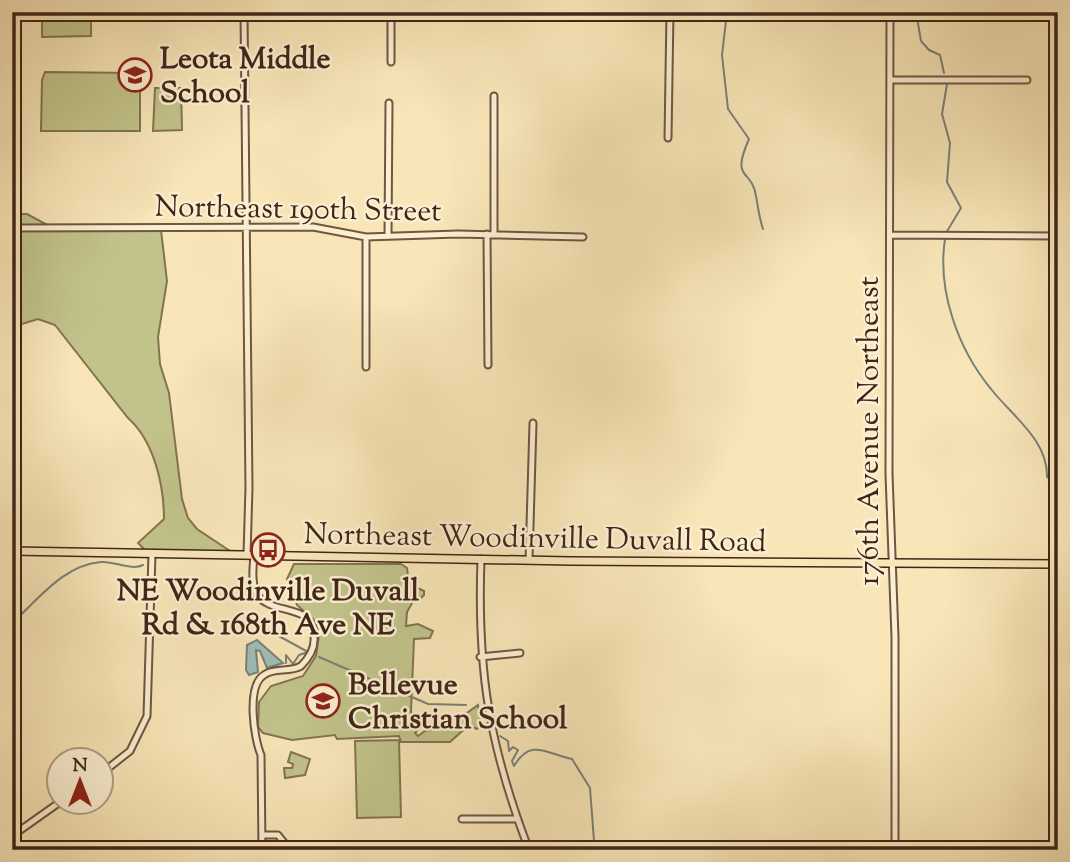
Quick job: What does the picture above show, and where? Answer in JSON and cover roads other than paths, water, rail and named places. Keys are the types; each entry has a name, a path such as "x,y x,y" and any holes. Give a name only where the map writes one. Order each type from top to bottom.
{"main road":[{"name":"Northeast Woodinville Duvall Road","path":"14,551 529,561 1058,564"}],"street":[{"path":"244,12 251,555 254,585 259,597 274,606 306,616 312,624 314,638 310,654 301,666 265,674 255,686 254,733 261,755 262,850"},
{"path":"391,12 391,62"},
{"path":"668,138 670,12"},
{"name":"176th Avenue Northeast","path":"890,12 890,563 895,637 895,850"},
{"path":"890,80 1027,80"},
{"path":"488,365 494,96"},
{"path":"388,236 389,103"},
{"name":"Northeast 190th Street","path":"12,228 313,227 366,237 490,234 583,237"},
{"path":"890,235 1058,236"},
{"path":"366,237 366,367"},
{"path":"14,363 14,551"},
{"path":"529,561 533,423"},
{"path":"116,762 130,751 147,716 152,554"},
{"path":"481,559 480,657 491,733 529,850"},
{"path":"480,657 520,653"},
{"path":"12,836 46,813"},
{"path":"461,818 517,819"},
{"path":"262,835 278,835 290,850"}],"water":[{"path":"257,640 283,663 267,668 260,651 256,650 258,672 249,675 246,670 247,645"}],"waterway":[{"path":"727,12 722,55 728,109 749,139 742,169 754,187 763,229"},
{"path":"916,12 921,41 929,50 940,55 944,73"},
{"path":"946,233 961,208 947,182 950,143 942,114 947,84"},
{"path":"945,239 943,259 947,299 960,338 979,373 1036,440 1046,464 1047,477 1058,485"},
{"path":"12,623 52,585 75,570 101,562 134,567 143,565"},
{"path":"255,623 308,652"},
{"path":"286,663 286,655 293,664 299,655 308,652"},
{"path":"319,657 428,704 466,705"},
{"path":"500,736 508,741 509,751 513,747 518,750 512,761 514,766 520,757 533,750 572,759 590,788 594,841 599,850"}],"place":[{"name":"Leota Middle School","path":"135,75"},
{"name":"NE Woodinville Duvall Rd & 168th Ave NE","path":"268,550"},
{"name":"Bellevue Christian School","path":"323,701"}]}
